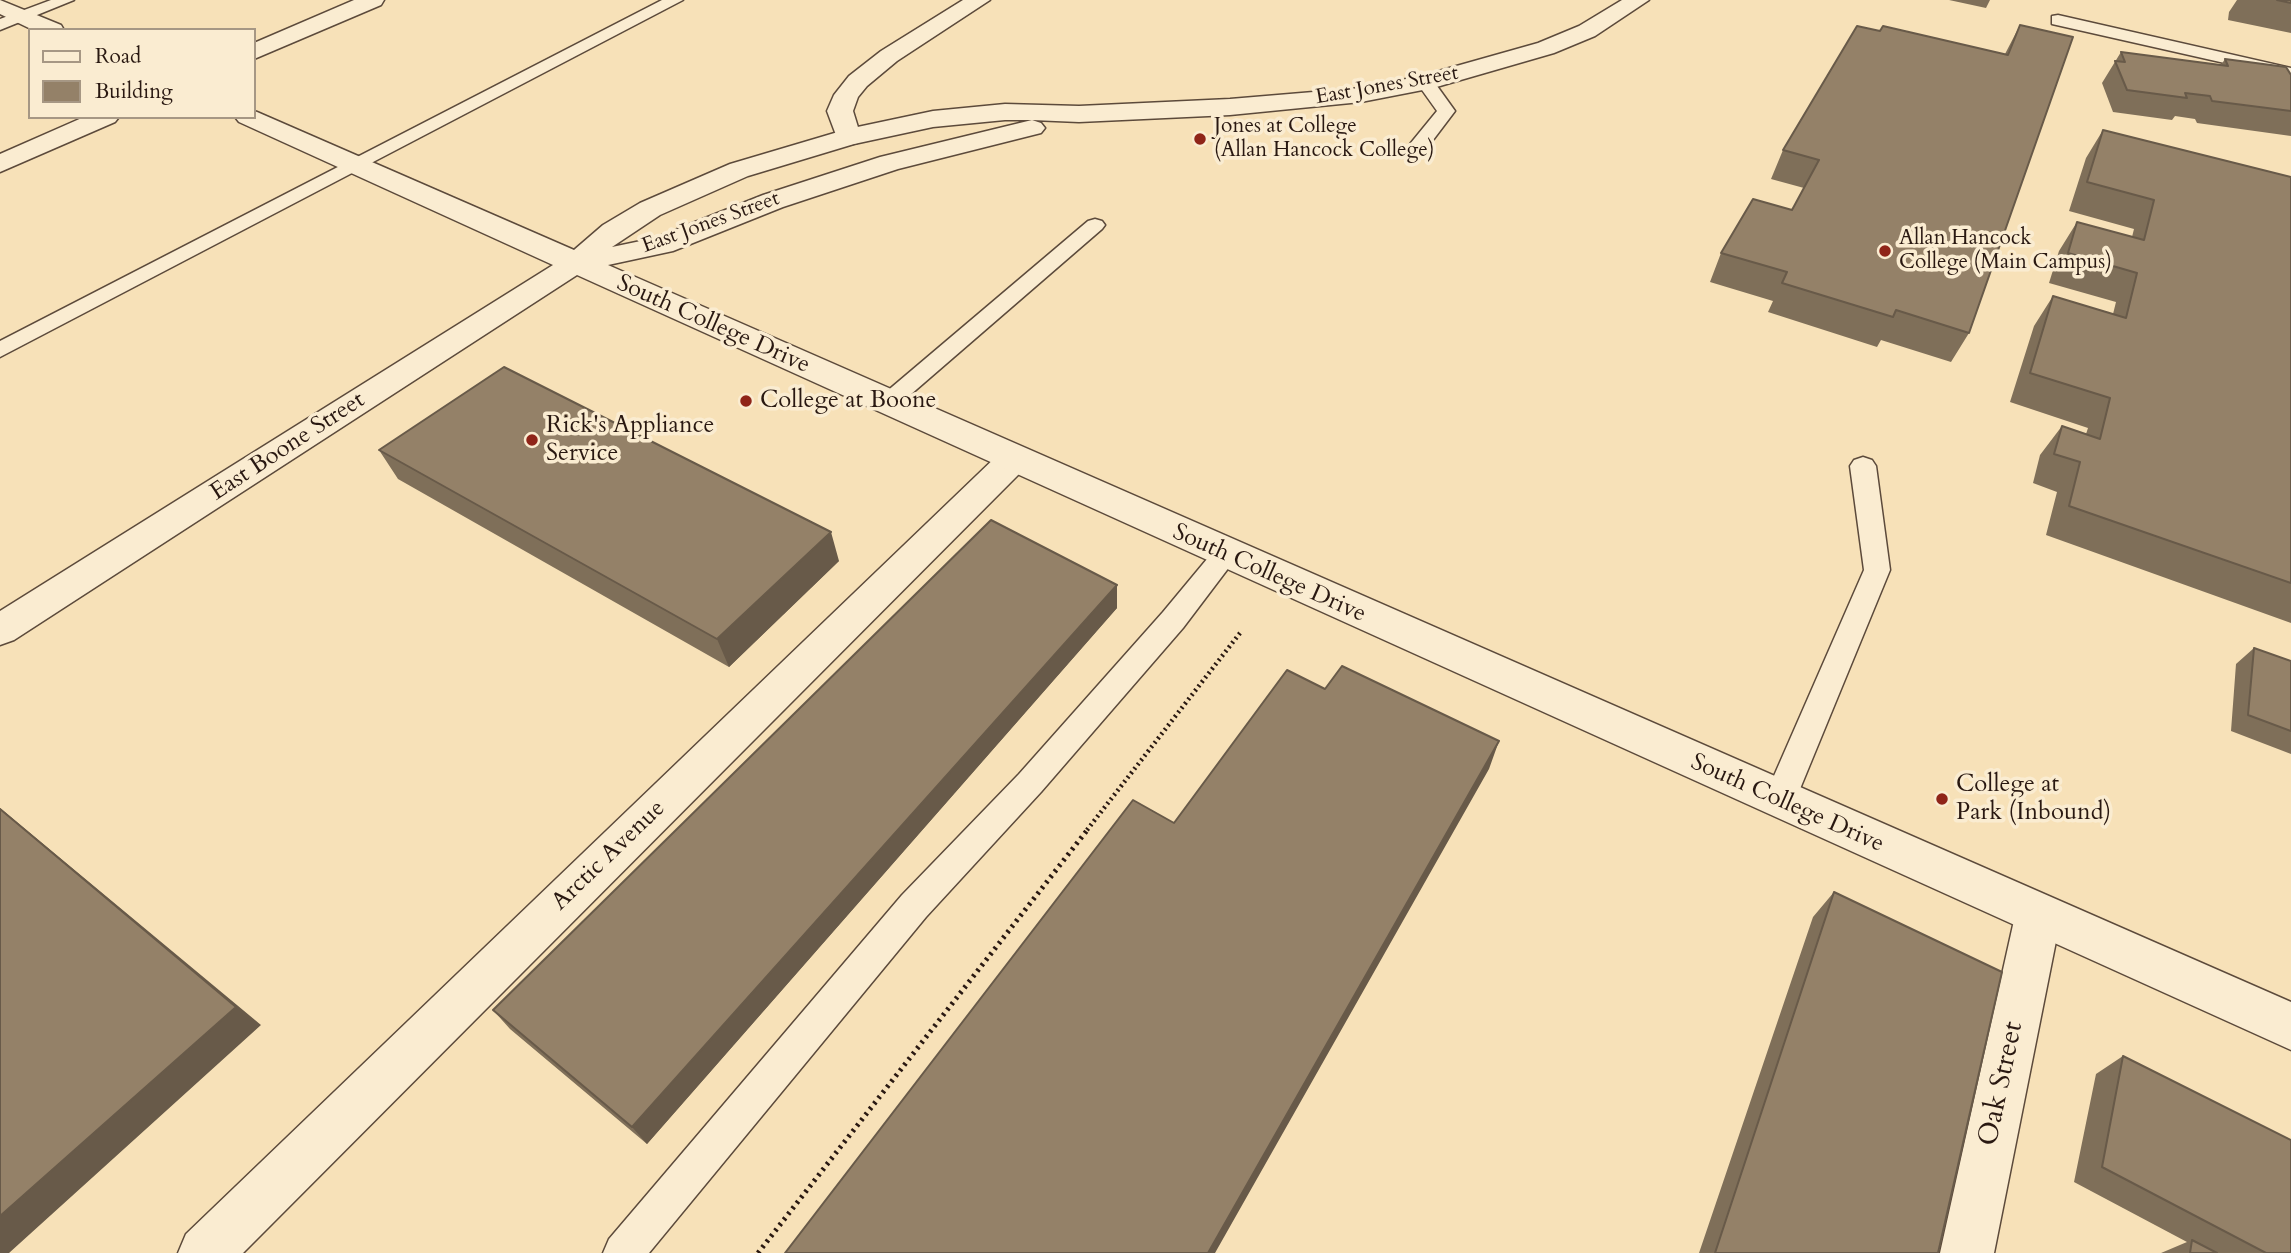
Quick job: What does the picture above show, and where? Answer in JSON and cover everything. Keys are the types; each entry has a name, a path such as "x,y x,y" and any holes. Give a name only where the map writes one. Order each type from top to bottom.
{"street":[{"path":"256,51 373,0"},
{"path":"848,137 840,110 846,95 858,81 889,56 979,0"},
{"name":"East Jones Street","path":"576,263 613,231 650,209 739,170 848,137 933,119 993,113 1079,114 1299,102 1361,95 1426,83 1546,48 1587,31 1638,0"},
{"path":"0,6 49,28"},
{"name":"East Jones Street","path":"576,263 663,245 773,201 889,163 1001,137 1079,114"},
{"path":"0,164 101,119"},
{"name":"South College Drive","path":"252,119 1779,801 2291,1026"},
{"name":"East Boone Street","path":"0,630 576,263"},
{"name":"Arctic Avenue","path":"205,1253 1013,460"},
{"name":"Oak Street","path":"1967,1253 2038,916"}],"lane":[{"path":"0,25 66,0"},
{"path":"0,350 675,0"},
{"path":"2058,20 2291,73"},
{"path":"1420,144 1446,111 1426,83"},
{"path":"887,403 1095,225"},
{"path":"1779,801 1877,570 1863,466"},
{"path":"623,1253 914,906 1030,783 1174,620 1226,554"}],"path":[{"path":"758,1253 1240,633"}],"building":[{"path":"2020,25 2073,37 1969,333 1896,310 1893,317 1782,283 1787,272 1721,253 1753,199 1792,210 1819,160 1783,150 1857,26 1880,31 1883,26 2008,55"},
{"path":"2121,52 2228,66 2225,59 2286,67 2291,75 2291,111 2212,101 2210,96 2185,93 2187,98 2127,90 2115,61 2125,62"},
{"path":"2103,130 2291,177 2291,583 2069,506 2080,462 2054,454 2062,426 2100,439 2110,398 2030,373 2053,296 2126,318 2137,273 2068,253 2077,222 2144,240 2154,200 2087,182"},
{"path":"504,367 831,532 717,639 379,450"},
{"path":"991,520 1117,585 632,1127 493,1010"},
{"path":"2254,648 2291,661 2291,731 2248,715"},
{"path":"1342,666 1499,741 1208,1253 785,1253 1133,800 1174,823 1287,670 1325,689"},
{"path":"0,809 236,1007 0,1216"},
{"path":"1834,892 2002,972 1938,1253 1715,1253"},
{"path":"2123,1056 2291,1140 2291,1253 2266,1253 2102,1167"},
{"path":"2192,1240 2217,1253 2190,1253"}],"place":[{"name":"Jones at College (Allan Hancock College)","path":"1200,139"},
{"name":"Allan Hancock College (Main Campus)","path":"1885,251"},
{"name":"College at Boone","path":"746,401"},
{"name":"Rick's Appliance Service","path":"532,440"},
{"name":"College at Park (Inbound)","path":"1942,799"}]}
